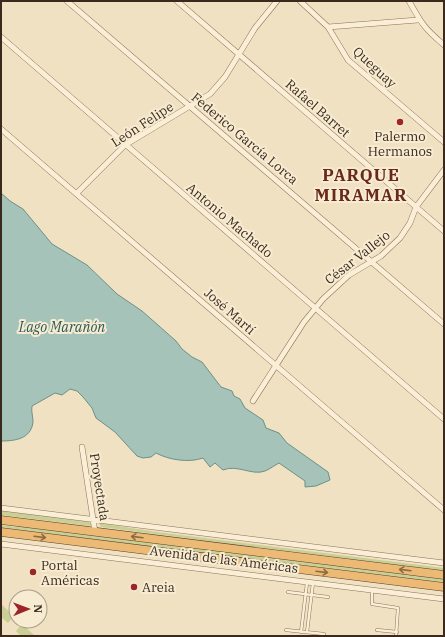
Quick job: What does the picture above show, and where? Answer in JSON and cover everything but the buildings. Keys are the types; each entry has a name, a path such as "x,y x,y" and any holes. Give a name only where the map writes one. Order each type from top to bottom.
{"highway":[{"name":"Avenida de las Américas","path":"1,520 444,575"},
{"name":"Avenida de las Américas","path":"1,532 444,587"}],"street":[{"name":"Federico García Lorca","path":"67,1 444,324"},
{"name":"Rafael Barret","path":"177,1 444,231"},
{"name":"León Felipe","path":"77,193 125,145 210,94 218,86 256,28 277,1"},
{"name":"Queguay","path":"300,1 328,26 348,60 444,142"},
{"path":"409,1 418,20 425,29 444,45"},
{"path":"328,26 418,20"},
{"name":"Antonio Machado","path":"1,37 444,419"},
{"name":"José Martí","path":"1,129 444,510"},
{"name":"César Vallejo","path":"253,402 276,365 316,308 340,282 390,248 400,238 410,223 416,207 444,170"},
{"name":"Proyectada","path":"82,447 95,520 95,532"},
{"name":"Avenida de las Américas","path":"1,508 444,562"},
{"name":"Avenida de las Américas","path":"1,544 444,599"}],"lane":[{"path":"301,632 306,594 310,582"},
{"path":"307,632 311,595 310,582"},
{"path":"372,590 372,604 398,608 396,636"},
{"path":"288,592 328,597"},
{"path":"286,630 324,634"},
{"path":"377,630 397,632"}],"green space":[{"path":"1,510 92,523 90,526 1,515"},
{"path":"99,523 157,532 444,568 444,571 101,527"},
{"path":"1,525 16,527 21,525 444,579 444,583 1,529"},
{"path":"1,604 8,610 8,623 1,617"},
{"path":"18,629 27,629 35,636 21,636 16,631"}],"water":[{"name":"Lago Marañón","path":"1,193 23,209 52,244 87,265 117,294 142,311 176,341 182,349 192,357 202,362 221,387 232,391 234,396 240,399 245,408 263,420 266,428 279,433 287,443 328,472 330,480 316,486 305,487 305,481 279,463 265,471 255,472 234,468 223,470 215,463 210,467 203,458 197,460 179,460 156,453 151,457 143,458 137,456 115,432 96,418 92,408 77,391 70,389 62,395 55,393 32,406 32,428 26,435 22,438 1,441"}],"place":[{"name":"Palermo Hermanos","path":"400,122"},
{"name":"Portal Américas","path":"33,572"},
{"name":"Areia","path":"134,587"}],"district":[{"name":"PARQUE MIRAMAR","path":"361,185"}]}
